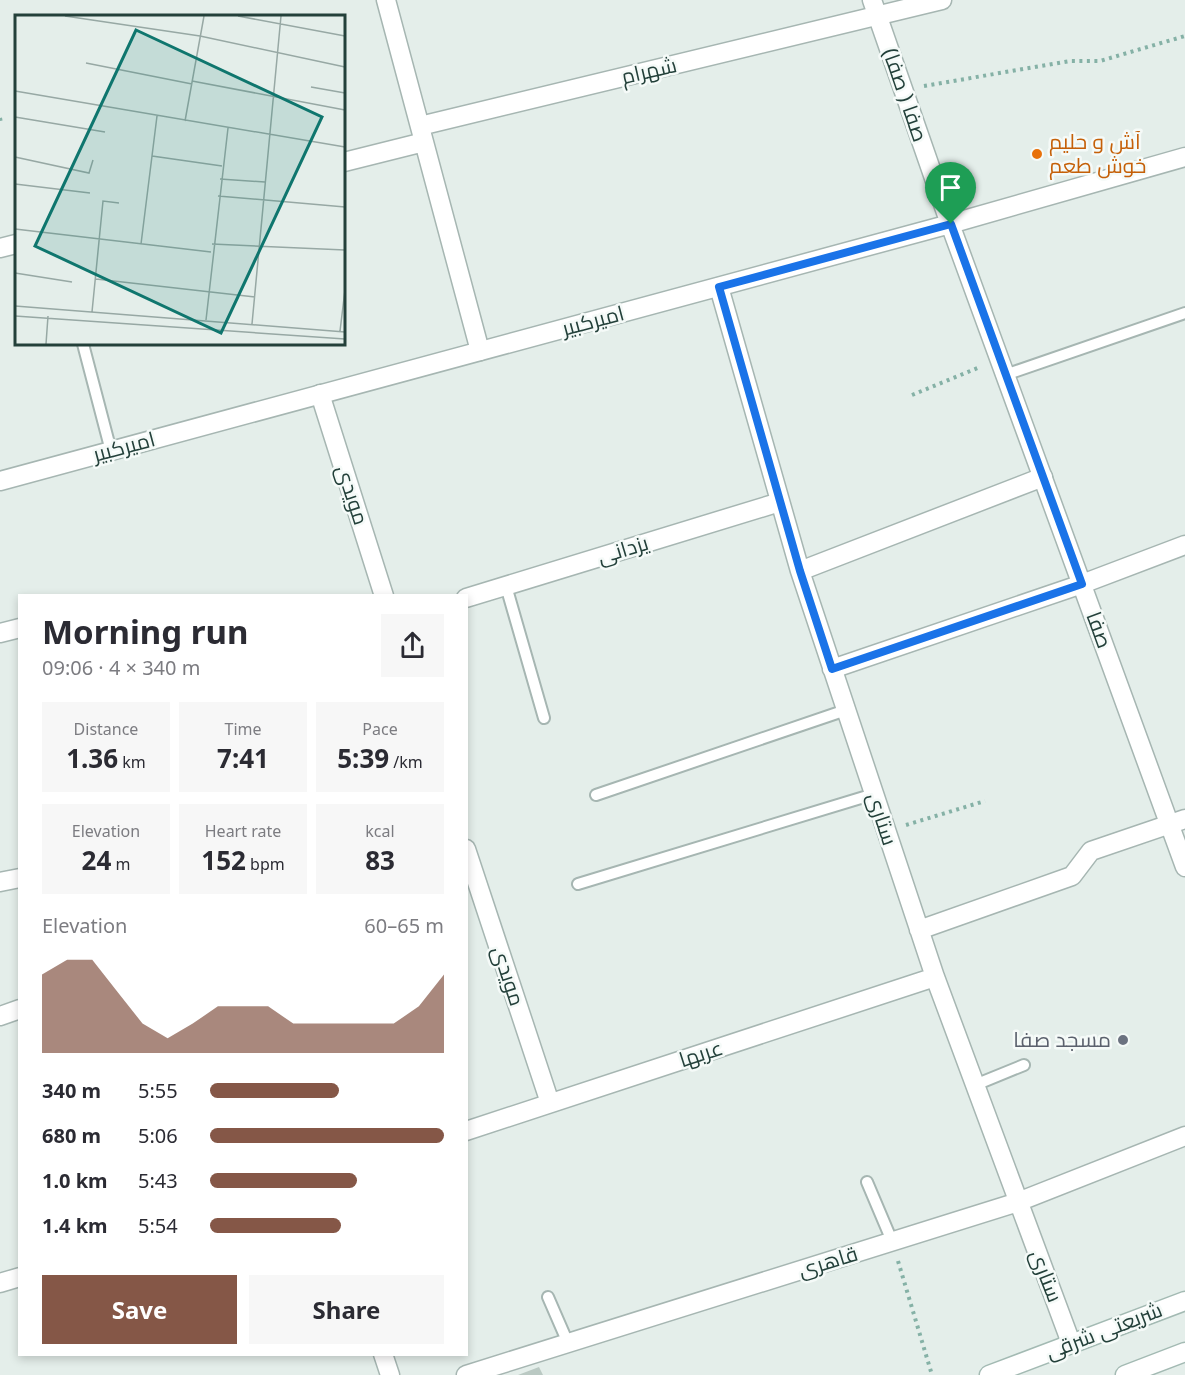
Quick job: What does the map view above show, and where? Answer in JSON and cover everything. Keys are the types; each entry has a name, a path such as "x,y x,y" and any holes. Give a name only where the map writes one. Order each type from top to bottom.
{"street":[{"path":"386,0 480,351"},
{"path":"875,8 942,0"},
{"name":"شهرام","path":"345,162 422,134 875,8"},
{"name":"صفا ( صفا)","path":"875,8 951,224"},
{"name":"امیرکبیر","path":"0,481 951,224 1185,157"},
{"name":"صفا","path":"951,224 1082,584 1177,822 1185,867"},
{"path":"0,248 15,244"},
{"name":"ستاری","path":"719,287 800,571 832,669 935,977 1071,1343"},
{"name":"مویدی","path":"320,394 383,594"},
{"path":"800,571 1042,477"},
{"name":"یزدانی","path":"468,597 780,502"},
{"path":"832,669 1082,584 1185,545"},
{"path":"0,633 18,628"},
{"path":"919,930 1072,876 1091,851 1177,822"},
{"name":"مویدی","path":"468,855 550,1103"},
{"path":"0,882 18,878"},
{"name":"عربها","path":"468,1130 935,977"},
{"path":"0,1016 18,1010"},
{"name":"قاهری","path":"466,1375 1018,1202 1185,1136"},
{"path":"0,1284 18,1278"},
{"name":"شریعتی شرقی","path":"990,1375 1185,1301"},
{"path":"1125,1375 1185,1352"},
{"path":"384,1356 390,1375"}],"lane":[{"path":"1003,367 1185,313"},
{"path":"83,345 111,451"},
{"path":"506,586 544,718"},
{"path":"597,795 846,710"},
{"path":"578,884 874,794"},
{"path":"975,1085 1024,1065"},
{"path":"867,1182 892,1241"},
{"path":"549,1297 568,1343"}],"path":[{"path":"904,90 1070,61 1100,61 1185,36"},
{"path":"912,395 1003,367"},
{"path":"886,831 985,801"},
{"path":"892,1241 932,1375"}],"building":[{"path":"539,1367 543,1375 518,1375"}],"place":[{"name":"آش و حلیم خوش طعم","path":"1037,154"},
{"name":"مسجد صفا","path":"1123,1040"}],"route":[{"path":"951,224 1082,584 832,669 800,571 719,287 951,224"}]}
